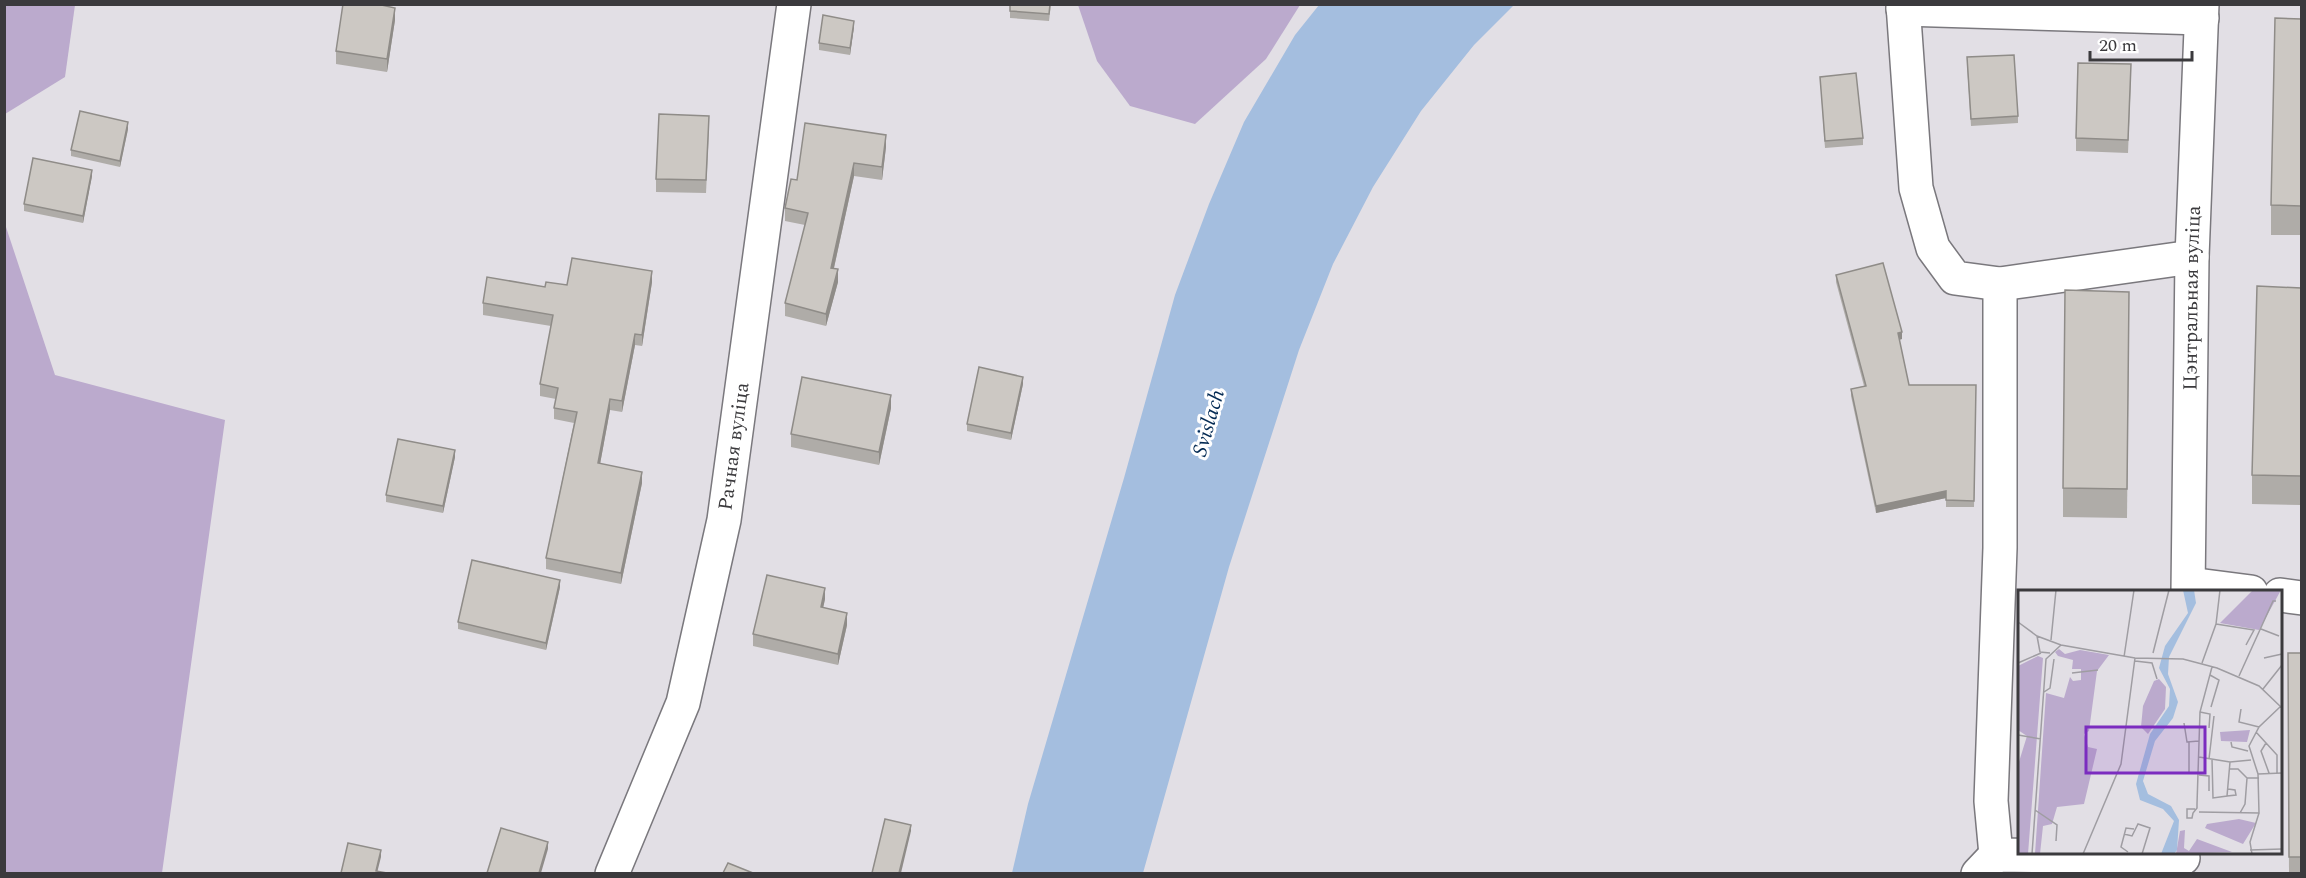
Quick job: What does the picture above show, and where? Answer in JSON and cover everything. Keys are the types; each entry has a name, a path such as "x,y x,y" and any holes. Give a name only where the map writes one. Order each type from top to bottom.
{"street":[{"name":"Рачная вуліца","path":"612,873 683,703 724,520 795,4"},
{"path":"2192,257 2000,284 1955,278 1933,248 1916,188 1903,7 2202,11"},
{"name":"Цэнтральная вуліца","path":"2188,588 2192,257 2202,11"},
{"path":"2000,284 2000,548 1987,864 2183,861"},
{"path":"2188,588 2231,590"},
{"path":"2282,595 2301,598"}],"shaded area":[{"path":"5,4 75,5 65,77 5,114"},
{"path":"1078,4 1300,5 1266,59 1195,124 1130,106 1097,61"},
{"path":"5,224 55,375 225,420 162,873 5,873"}],"water":[{"name":"Svislach","path":"1319,5 1514,5 1474,45 1421,111 1373,187 1333,264 1299,350 1229,567 1143,873 1012,873 1028,804 1175,295 1209,204 1244,122 1295,35"}],"building":[{"path":"343,4 377,4 395,8 387,59 336,51"},
{"path":"1010,4 1050,4 1049,14 1010,11"},
{"path":"823,15 854,21 850,48 819,43"},
{"path":"2275,18 2301,19 2301,206 2271,205"},
{"path":"2014,55 2018,116 1971,119 1967,57"},
{"path":"2078,63 2131,64 2128,140 2076,138"},
{"path":"1856,73 1863,138 1825,141 1820,77"},
{"path":"80,111 128,122 120,161 71,150"},
{"path":"659,114 709,116 706,180 656,179"},
{"path":"805,123 886,135 882,167 854,163 831,268 838,269 826,314 785,303 808,213 785,208 791,179 797,180"},
{"path":"33,158 92,170 83,216 24,204"},
{"path":"572,258 652,271 642,335 635,334 622,401 610,399 598,463 642,472 621,573 546,558 577,412 554,408 558,388 540,384 553,315 483,303 487,277 545,287 546,282 567,285"},
{"path":"1883,263 1902,332 1898,333 1909,385 1976,385 1974,501 1946,500 1946,491 1876,506 1851,389 1866,386 1836,275"},
{"path":"2257,286 2301,288 2301,476 2252,475"},
{"path":"2065,290 2129,292 2127,489 2063,488"},
{"path":"979,367 1023,377 1011,433 967,424"},
{"path":"802,377 891,395 879,452 791,434"},
{"path":"398,439 455,450 443,506 386,495"},
{"path":"472,560 560,580 546,643 458,622"},
{"path":"767,575 825,588 821,607 847,613 838,654 753,634"},
{"path":"2288,653 2301,653 2301,857 2289,857"},
{"path":"885,819 911,825 899,873 872,873"},
{"path":"501,828 548,842 539,873 487,873"},
{"path":"348,843 381,850 376,871 387,873 341,873"},
{"path":"728,863 753,873 723,873"}]}
